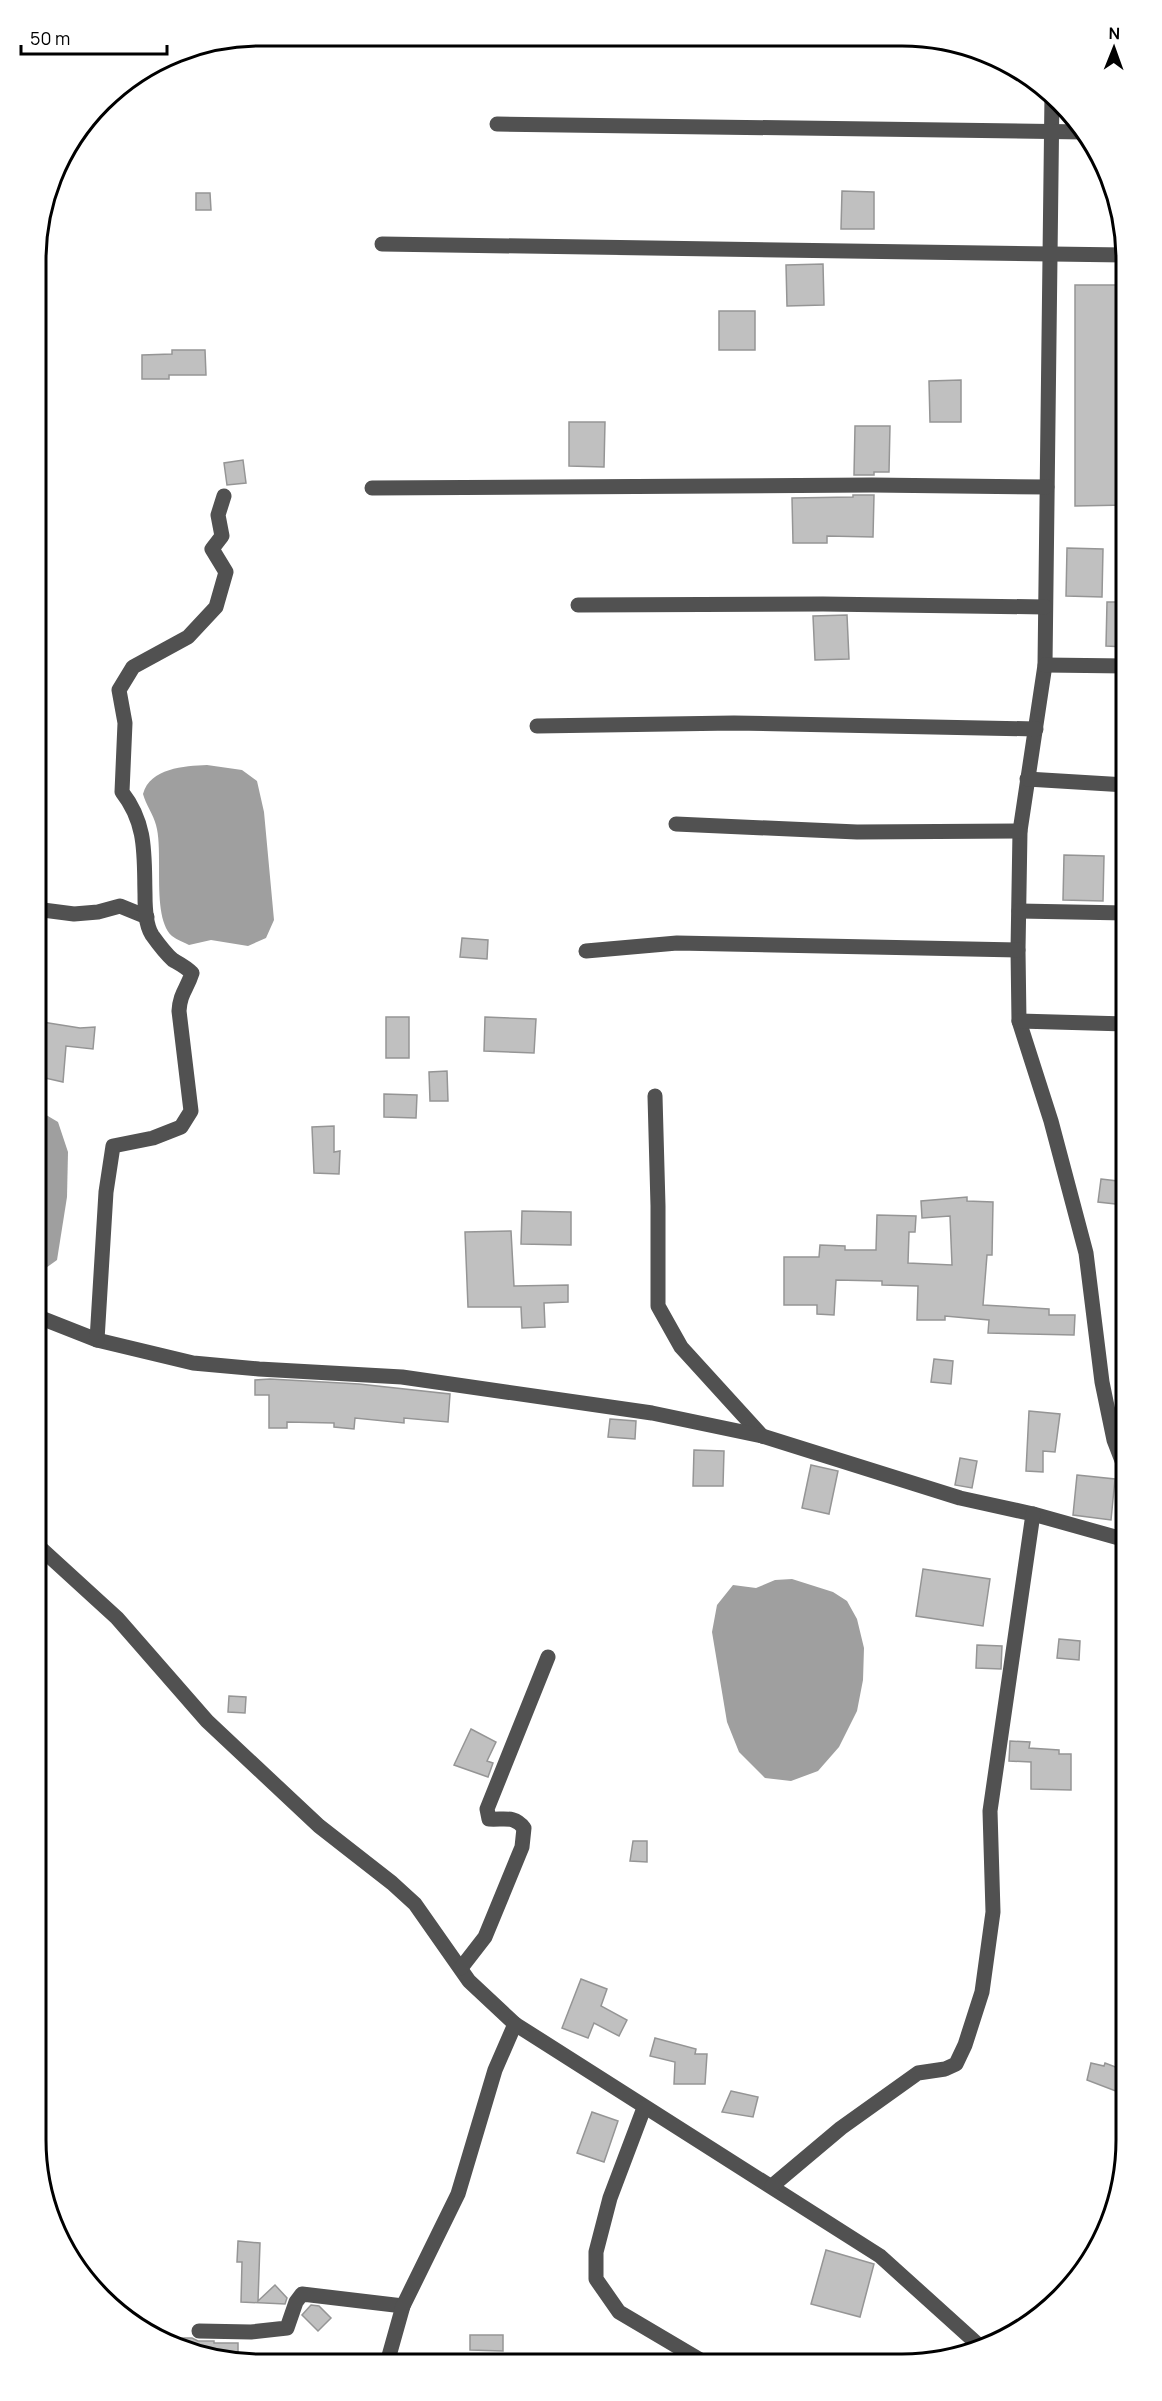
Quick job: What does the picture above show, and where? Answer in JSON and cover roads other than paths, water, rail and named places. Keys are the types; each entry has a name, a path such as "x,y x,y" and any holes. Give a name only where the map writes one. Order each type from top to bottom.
{"street":[{"path":"1052,108 1045,665 1020,831 1019,1021 1051,1121 1086,1253 1102,1382 1116,1445"},
{"path":"497,124 1072,132"},
{"path":"382,244 1116,255"},
{"path":"372,488 860,485 1047,487"},
{"path":"97,1340 106,1192 113,1146 153,1138 181,1126 191,1111 179,1011 180,997 192,973 172,959 151,933 147,916 144,841 134,808 122,792 125,723 119,690 133,667 188,638 216,607 226,572 212,549 222,536 218,515 224,496"},
{"path":"578,605 823,604 1045,607"},
{"path":"1045,665 1116,666"},
{"path":"537,726 734,723 1036,729"},
{"path":"1027,779 1116,784"},
{"path":"676,824 857,832 1020,831"},
{"path":"46,910 74,914 98,912 120,906 147,916"},
{"path":"1019,911 1116,913"},
{"path":"586,951 677,944 1018,950"},
{"path":"1019,1021 1116,1024"},
{"path":"655,1096 658,1306 681,1347 762,1436"},
{"path":"46,1321 97,1340 193,1363 423,1380 652,1413 762,1436 960,1498 1033,1514 1116,1537"},
{"path":"772,2186 841,2128 918,2073 945,2069 956,2064 965,2045 982,1992 993,1912 990,1811 1033,1514"},
{"path":"46,1553 117,1618 207,1721 319,1826 393,1883 415,1904 470,1981 516,2024 880,2256 975,2341"},
{"path":"460,1968 485,1937 522,1848 524,1828 519,1822 511,1818 489,1819 487,1809 548,1657"},
{"path":"390,2354 403,2306 458,2194 495,2070 516,2024"},
{"path":"645,2108 610,2198 596,2252 596,2279 619,2312 690,2354"},
{"path":"200,2331 251,2332 287,2328 296,2302 303,2294 403,2306"}]}
